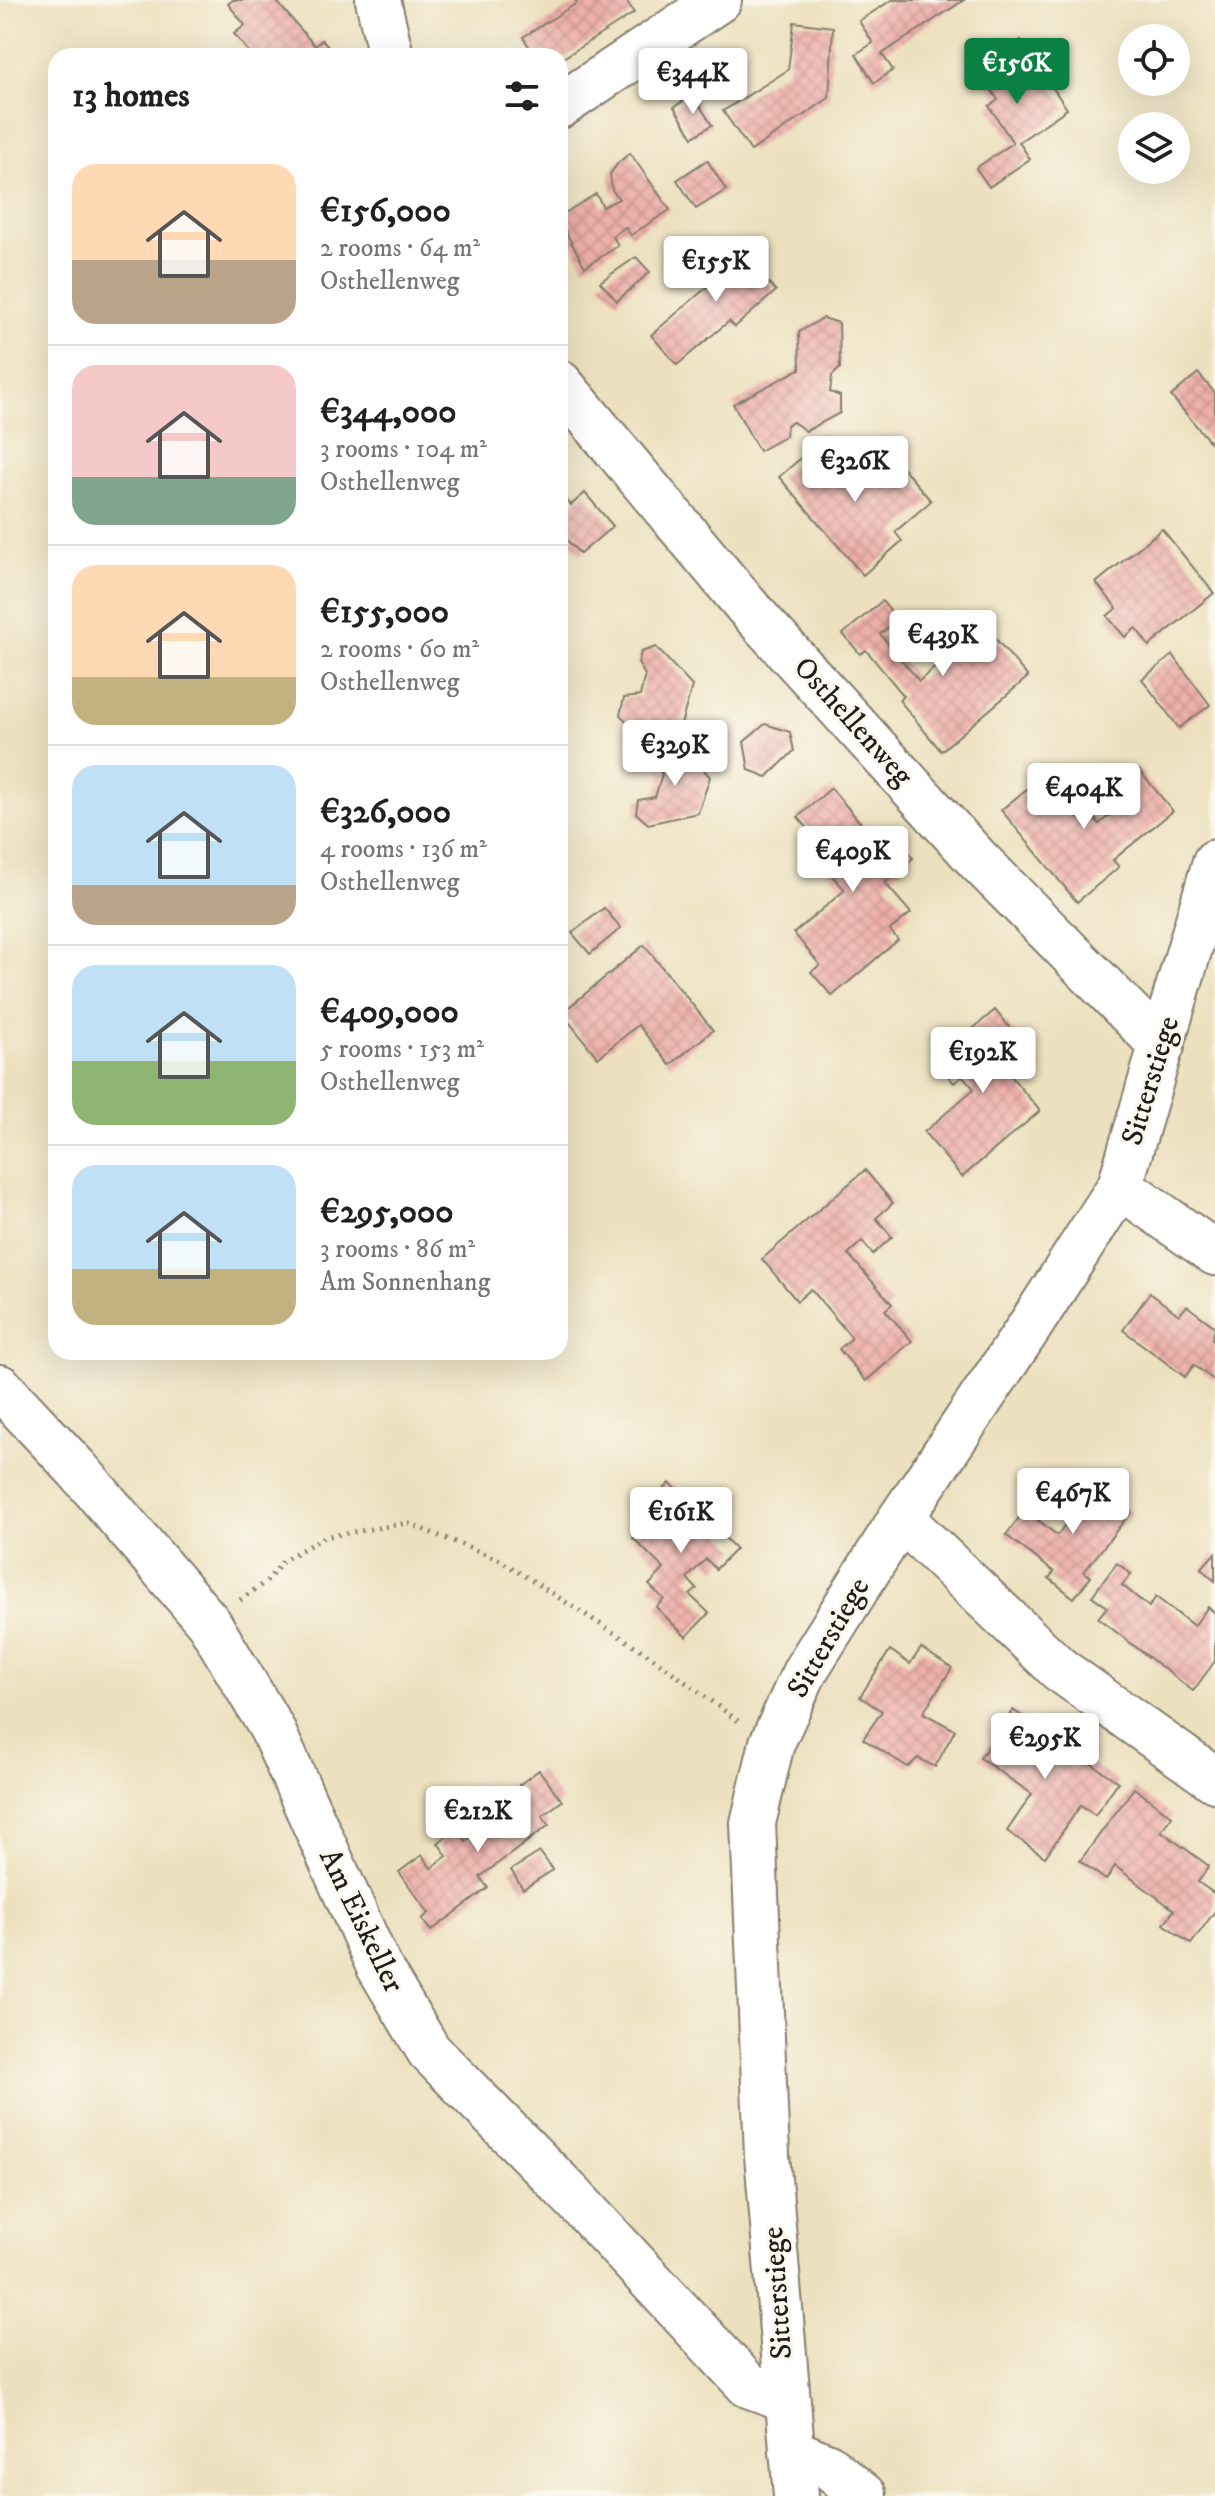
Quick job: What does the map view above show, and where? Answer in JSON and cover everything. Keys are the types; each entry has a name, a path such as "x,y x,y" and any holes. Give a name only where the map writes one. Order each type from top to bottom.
{"street":[{"path":"378,0 389,48"},
{"path":"568,101 719,0"},
{"name":"Osthellenweg","path":"568,393 750,610 978,860 1162,1046"},
{"name":"Sitterstiege","path":"796,2496 767,2155 753,1823 772,1743 805,1671 901,1518 1120,1186 1215,862"},
{"path":"1120,1186 1215,1253"},
{"name":"Am Eiskeller","path":"0,1387 77,1469 209,1623 272,1729 378,1965 429,2051 572,2196 748,2385 786,2399"},
{"path":"901,1518 1059,1669 1215,1780"},
{"path":"792,2451 828,2466 864,2496"}],"path":[{"path":"209,1623 267,1581 284,1560 324,1537 407,1523 498,1559 649,1655 734,1719 772,1743"}],"building":[{"path":"233,0 280,0 277,2 315,46 322,40 329,48 245,48 234,34 245,25 228,4"},
{"path":"575,0 626,0 634,13 568,55 568,48 530,48 523,37 577,3"},
{"path":"892,0 964,0 882,54 893,70 874,83 856,54 873,43 859,21"},
{"path":"794,22 833,27 829,98 751,151 723,111 788,70"},
{"path":"1021,40 1067,109 1019,142 1030,159 989,187 976,168 1013,143 989,106 998,100 977,69"},
{"path":"693,95 712,125 693,137 674,107"},
{"path":"630,153 670,210 631,235 625,227 613,236 618,246 585,267 568,236 568,211 596,194 603,207 619,199 612,190 610,174"},
{"path":"707,160 726,190 696,209 677,180"},
{"path":"731,240 776,291 735,327 729,321 677,365 651,335 719,277 706,262"},
{"path":"636,257 650,272 617,301 600,282"},
{"path":"823,318 839,323 840,368 832,376 830,392 840,396 840,413 806,431 793,422 787,425 786,436 759,451 733,404 800,369 799,332"},
{"path":"1198,373 1215,393 1215,448 1171,396"},
{"path":"825,437 839,454 832,460 859,492 896,460 931,501 895,532 902,541 863,575 779,477"},
{"path":"585,493 613,526 580,554 568,541 568,502 571,505"},
{"path":"1162,529 1214,593 1149,646 1136,628 1125,637 1107,616 1117,608 1096,583"},
{"path":"882,601 898,620 880,634 919,681 984,625 1028,677 941,751 899,700 904,696 866,650 860,654 843,634"},
{"path":"656,647 692,686 680,728 638,732 620,715 624,698 640,696 645,675 638,663 641,652"},
{"path":"1173,655 1210,705 1179,728 1142,679"},
{"path":"765,724 790,732 794,751 767,777 749,770 744,742"},
{"path":"684,746 710,777 698,813 648,824 636,813 638,800 655,797 662,774 656,763 659,751"},
{"path":"1139,770 1173,811 1113,860 1119,867 1077,902 1001,810 1044,775 1079,819 1088,811 1099,824 1132,797 1122,785"},
{"path":"831,788 875,840 888,828 913,858 885,883 911,913 890,930 898,940 832,996 811,972 820,965 794,933 845,890 827,870 836,862 798,817"},
{"path":"604,908 621,928 590,954 572,933"},
{"path":"644,945 713,1030 670,1065 638,1025 598,1058 568,1020 568,1008"},
{"path":"995,1010 1033,1056 1010,1075 1040,1111 962,1177 924,1132 974,1089 963,1076 954,1083 935,1061"},
{"path":"865,1170 893,1203 876,1218 892,1237 873,1254 862,1241 848,1254 892,1304 885,1310 912,1341 866,1381 839,1349 852,1338 811,1289 797,1301 762,1259"},
{"path":"1150,1293 1179,1315 1187,1306 1215,1327 1212,1339 1215,1341 1215,1381 1194,1365 1185,1377 1123,1330"},
{"path":"1086,1477 1131,1512 1084,1572 1091,1577 1074,1598 1049,1578 1054,1572 1006,1535 1025,1510 1057,1535 1081,1504 1071,1497"},
{"path":"670,1483 736,1549 716,1569 706,1559 687,1578 697,1589 690,1595 709,1613 686,1637 656,1607 664,1599 649,1585 664,1569 633,1538 659,1513 649,1503"},
{"path":"1215,1553 1215,1581 1201,1569"},
{"path":"1117,1563 1131,1574 1122,1585 1149,1607 1156,1597 1194,1626 1208,1607 1215,1613 1215,1661 1193,1691 1098,1618 1107,1607 1092,1596"},
{"path":"921,1648 952,1668 923,1713 955,1730 935,1767 918,1758 908,1767 863,1739 882,1711 860,1697 890,1650 910,1664"},
{"path":"1013,1710 1118,1782 1095,1815 1081,1805 1045,1857 1007,1831 1032,1794 980,1758"},
{"path":"539,1770 562,1801 542,1816 549,1825 480,1877 488,1888 431,1931 422,1919 429,1913 399,1872 422,1855 431,1868 447,1856 438,1843 456,1829 466,1841 527,1796 519,1785"},
{"path":"1134,1788 1172,1816 1161,1831 1209,1866 1198,1882 1215,1894 1215,1911 1191,1944 1164,1924 1174,1910 1115,1866 1106,1880 1080,1861"},
{"path":"540,1852 553,1870 523,1889 511,1870"}]}
